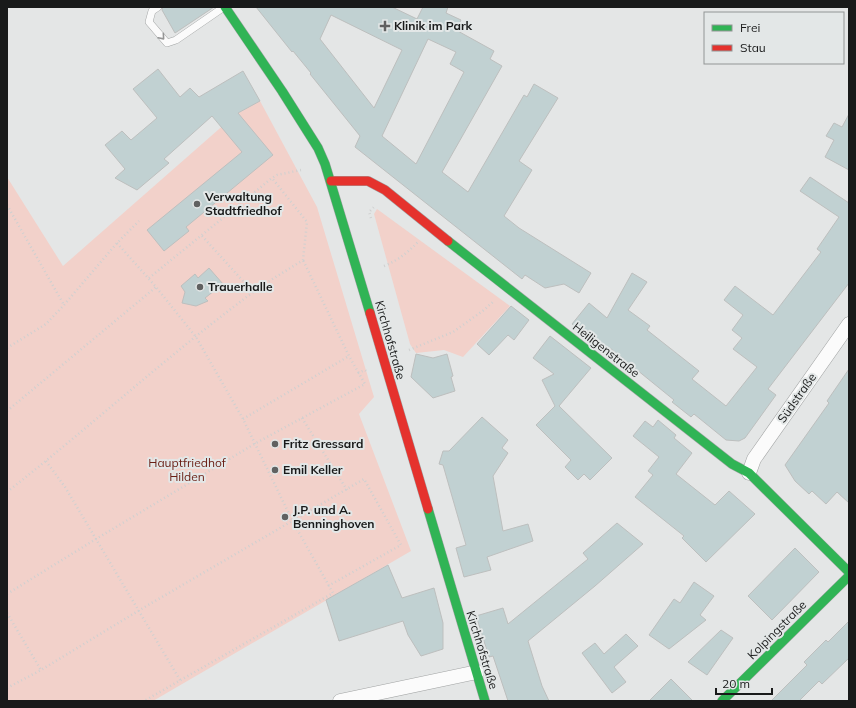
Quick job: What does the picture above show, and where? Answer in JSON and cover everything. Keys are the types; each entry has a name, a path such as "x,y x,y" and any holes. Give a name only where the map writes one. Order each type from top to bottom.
{"street":[{"name":"Kirchhofstraße","path":"224,7 282,91 318,148 331,181 485,701"},
{"name":"Heiligenstraße","path":"331,181 352,180 368,182 385,190 507,288 728,460 749,473 849,572"},
{"name":"Südstraße","path":"749,473 754,459 849,324"},
{"name":"Kolpingstraße","path":"722,701 849,576"},
{"path":"340,701 476,672"}],"lane":[{"path":"158,7 152,11 149,22 167,42 176,40 224,7"}],"path":[{"path":"149,278 272,178 277,175 300,170"},
{"path":"7,594 256,443 365,384 349,356 303,260 307,222 272,178"},
{"path":"372,218 369,212 377,204"},
{"path":"7,205 64,305"},
{"path":"7,348 46,324 117,242 139,221"},
{"path":"202,236 253,292"},
{"path":"384,266 396,261 409,252 422,237"},
{"path":"117,242 149,278 196,337 256,443 293,522 333,593 144,701"},
{"path":"7,492 253,292 303,260"},
{"path":"7,411 156,287"},
{"path":"408,350 453,332 484,310 494,300"},
{"path":"243,419 349,356"},
{"path":"302,418 347,490"},
{"path":"46,461 65,487 180,680"},
{"path":"7,688 41,670 138,611 293,522 364,479 401,545 328,586"},
{"path":"7,613 41,670"}],"green space":[{"name":"Hauptfriedhof Hilden","path":"260,101 317,207 374,397 359,414 411,551 153,701 7,701 7,177 63,266 235,115"},
{"path":"377,209 510,306 463,357 444,350 416,353 410,344 374,214"}],"building":[{"path":"163,7 214,7 175,33 162,10"},
{"path":"256,7 392,7 417,19 423,7 448,7 446,13 461,20 456,30 494,51 490,59 502,66 442,172 468,192 524,95 527,97 534,84 558,98 519,161 532,170 504,216 519,228 591,273 579,293 564,284 545,288 525,275 522,279 355,147 360,136 310,74 311,73 293,51 292,52","holes":["331,15 402,50 374,108 320,39","428,39 456,52 450,64 464,72 416,164 382,136"]},
{"path":"158,69 180,97 190,88 199,97 243,71 260,101 238,113 273,155 186,227 189,231 164,251 147,230 242,152 212,116 164,159 169,163 137,190 115,178 125,169 105,145 122,131 131,140 157,118 133,89"},
{"path":"849,114 849,170 825,157 834,140 826,136 834,123 842,127"},
{"path":"810,177 849,203 849,283 768,389 776,395 745,438 739,441 726,440 694,414 691,417 672,402 674,400 610,348 605,350 572,324 589,303 607,318 632,273 647,282 628,310 650,326 647,330 699,371 692,379 726,406 757,367 733,349 742,338 732,330 743,315 724,300 735,286 773,315 821,252 817,249 839,217 800,191"},
{"name":"Trauerhalle","path":"209,268 223,284 205,298 208,301 196,306 182,303 185,292 181,286 195,274 198,278"},
{"path":"511,306 529,320 514,340 508,335 489,355 477,344"},
{"path":"550,336 591,368 559,406 612,458 590,480 584,474 578,480 565,467 571,460 536,425 555,406 542,380 554,374 533,358"},
{"path":"416,354 433,358 447,354 453,376 451,377 455,391 433,398 411,377"},
{"path":"849,369 849,503 837,492 826,504 812,491 809,494 795,481 785,465 829,403 827,401"},
{"path":"482,417 508,440 502,448 508,453 493,476 503,531 528,524 533,541 487,557 491,570 464,577 456,548 466,545 443,465 439,464 443,451 449,451"},
{"path":"658,420 676,435 674,438 692,453 676,474 715,505 729,491 755,514 706,562 682,538 684,536 635,497 653,475 648,471 659,457 633,436 645,421 653,427"},
{"path":"617,523 643,544 528,641 542,686 549,701 508,701 493,656 489,657 476,616 503,608 508,624 588,559 583,553"},
{"path":"795,548 819,572 772,620 748,596"},
{"path":"388,565 402,598 434,588 443,623 443,649 421,656 408,635 403,621 339,641 326,600"},
{"path":"694,582 714,596 700,615 706,620 669,649 649,635 674,599 680,603"},
{"path":"849,621 849,658 822,684 819,681 799,701 771,701 807,665 804,662 826,640 828,642"},
{"path":"721,630 733,638 707,675 688,662"},
{"path":"626,634 638,646 614,667 626,682 612,693 582,653 595,643 604,654"},
{"path":"671,679 693,701 649,701"}],"traffic: fast":[{"path":"225,7 282,91 318,148 325,164 370,313"},
{"path":"448,241 732,464 749,473 849,572"},
{"path":"428,509 485,701"},
{"path":"722,701 849,576"}],"traffic: jam":[{"path":"331,181 368,181 385,190 448,241"},
{"path":"370,313 428,509"}],"place":[{"name":"Klinik im Park","path":"385,26"},
{"name":"Verwaltung Stadtfriedhof","path":"197,204"},
{"name":"Trauerhalle","path":"200,287"},
{"name":"Fritz Gressard","path":"275,444"},
{"name":"Emil Keller","path":"275,470"},
{"name":"J.P. und A. Benninghoven","path":"285,517"}]}
